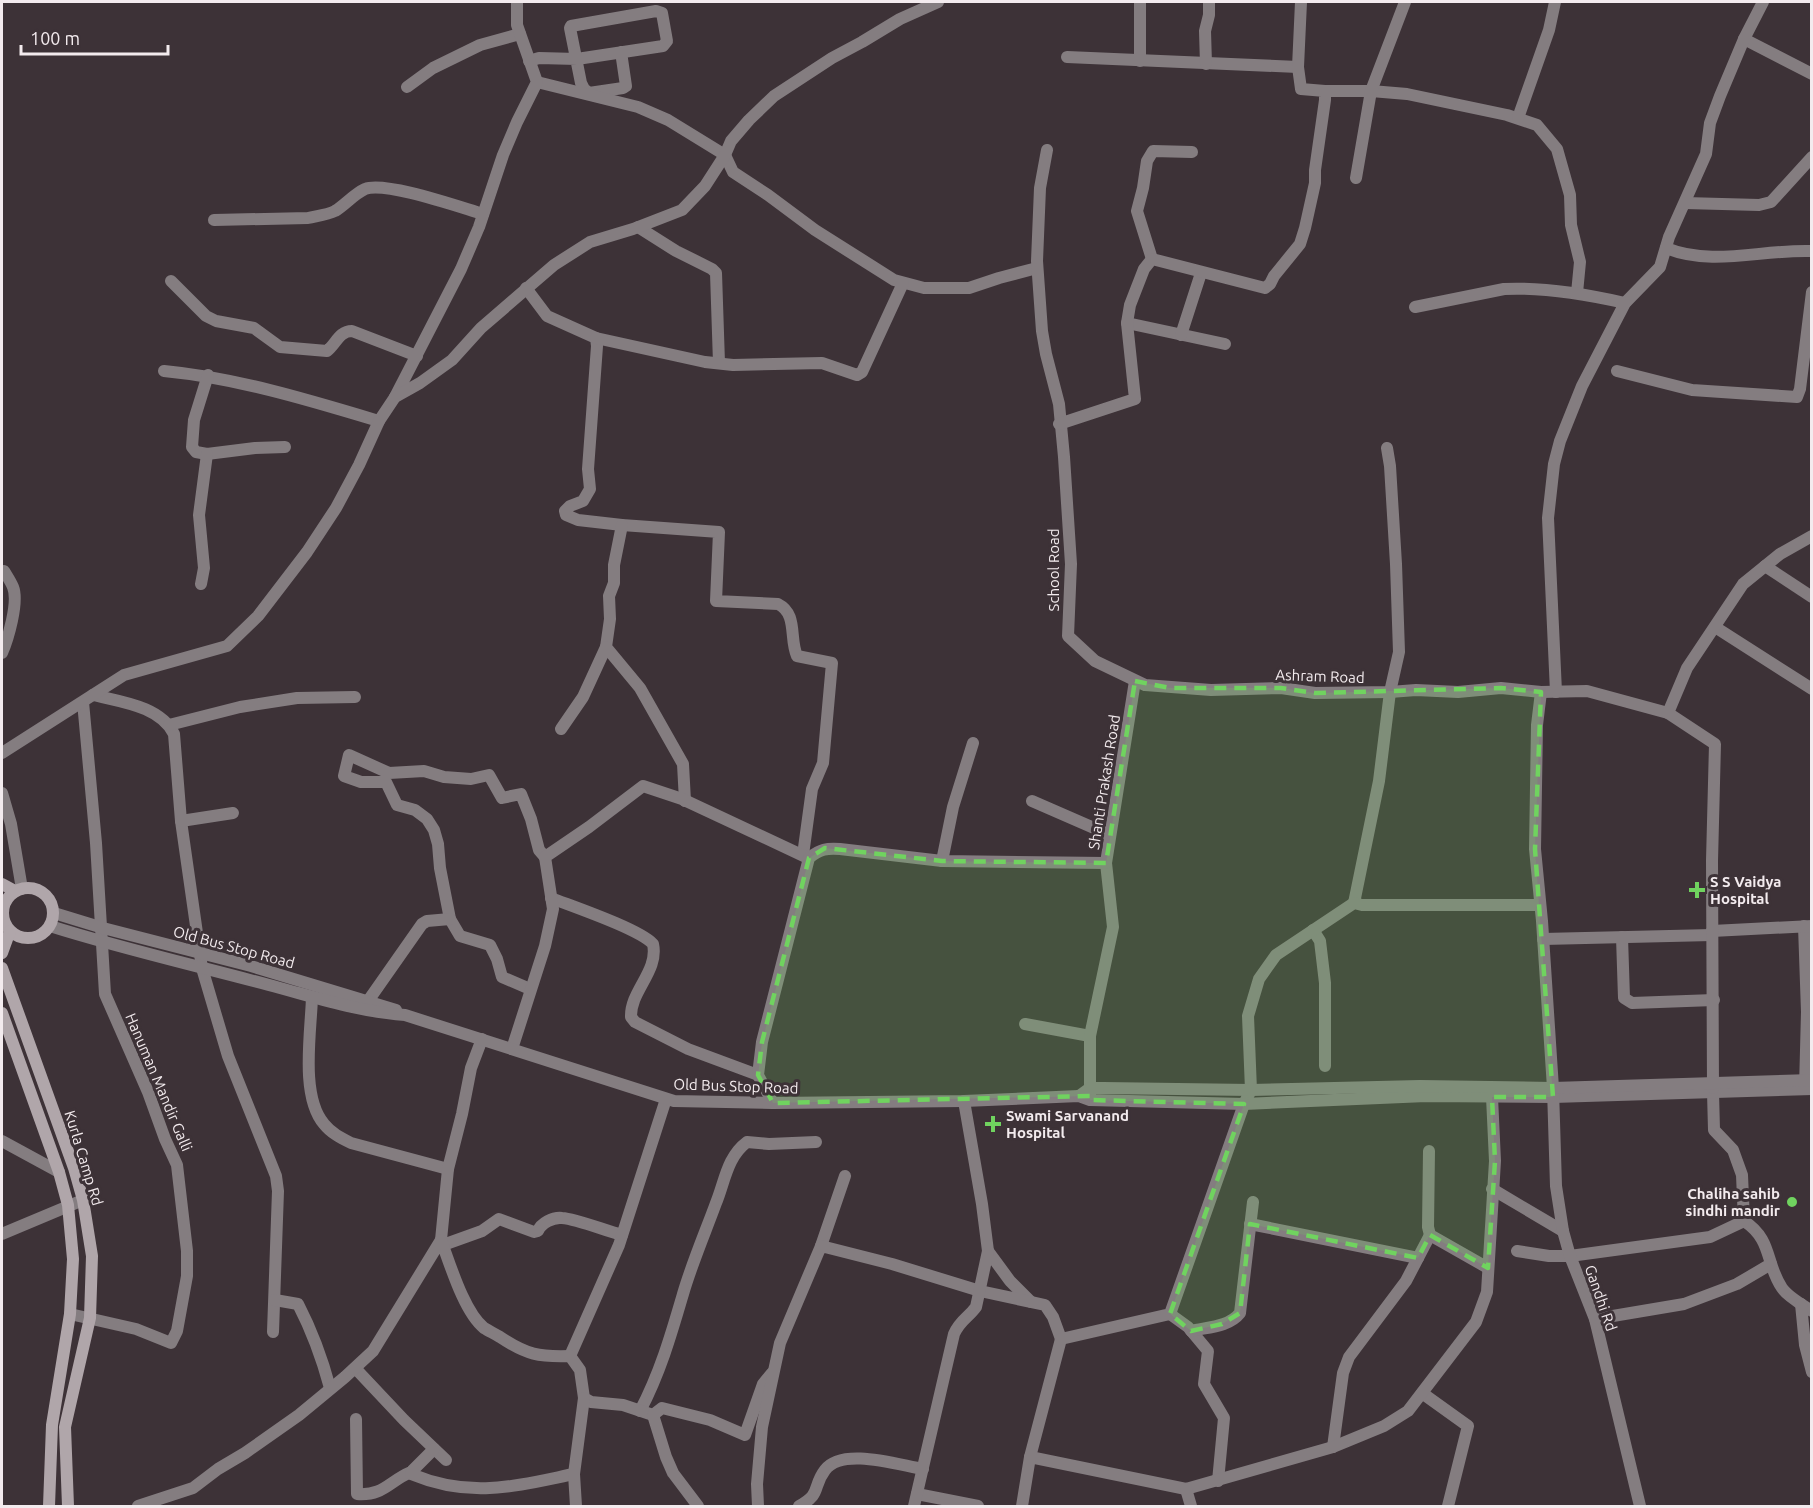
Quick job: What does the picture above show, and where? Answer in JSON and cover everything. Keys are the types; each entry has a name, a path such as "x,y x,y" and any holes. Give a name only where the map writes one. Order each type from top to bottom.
{"main road":[{"path":"2,884 18,890 33,888 44,893 51,902 54,913 50,926 35,938 21,937 6,926 2,910 6,900 18,890"},
{"path":"2,953 10,931"},
{"name":"Kurla Camp Rd","path":"2,968 70,1158 83,1200 93,1256 90,1318 65,1427 68,1506"},
{"name":"Kurla Camp Rd","path":"2,1013 59,1172 68,1205 73,1259 70,1314 51,1425 49,1506"}],"street":[{"path":"2,753 124,675 226,646 249,626 277,593 324,525 359,465 379,421 395,397 461,269 503,155 537,82 517,25 517,2"},
{"path":"395,397 420,383 452,360 481,328 554,265 590,242 682,210 705,186 725,155 731,141 774,96 832,58 900,19 938,2"},
{"path":"1140,2 1140,61"},
{"path":"1206,64 1205,31 1209,2"},
{"path":"1301,2 1299,67 1301,89 1407,94 1537,124 1557,149 1570,195 1571,225 1580,262 1577,293"},
{"path":"1356,178 1371,91 1405,2"},
{"path":"1518,118 1549,30 1555,2"},
{"path":"1556,692 1548,544 1548,518 1554,464 1582,386 1625,303 1660,267 1665,248 1706,154 1710,123 1744,39 1762,2"},
{"path":"528,61 539,58 577,59 621,52 663,46 667,41 662,13 656,11 573,24 570,28 577,59 581,82 589,93 623,88 627,83 621,52"},
{"path":"407,87 433,68 480,45 520,34"},
{"path":"1744,39 1812,74"},
{"path":"1066,57 1299,67"},
{"path":"537,82 653,112 725,155 733,172 815,230 894,280 924,288 969,288 1038,268"},
{"path":"1152,259 1265,288 1270,284 1300,244 1314,192 1325,91"},
{"name":"School Road","path":"1047,150 1040,188 1038,268 1042,331 1059,404 1071,564 1068,636 1095,661 1135,681"},
{"path":"1152,259 1137,211 1147,161 1153,152 1192,152"},
{"path":"1685,202 1759,206 1771,202 1812,157"},
{"path":"214,220 318,216 334,211 363,189 375,186 391,188 483,214"},
{"path":"638,227 716,273 719,363"},
{"path":"1665,248 1683,255 1724,258 1791,250 1812,251"},
{"path":"1059,424 1136,399 1127,323 1130,305 1144,269 1152,259"},
{"path":"1181,335 1201,273"},
{"path":"171,281 206,316 216,321 254,328 280,347 327,351 342,334 352,331 417,356"},
{"path":"526,288 547,316 596,338 733,365 822,363 860,374 903,282"},
{"path":"1415,307 1504,289 1577,293 1625,303"},
{"path":"1617,371 1692,390 1797,397 1800,389 1812,292"},
{"path":"1127,323 1225,344"},
{"path":"596,338 588,469 590,489 583,501 570,506 565,511 566,515 622,525 719,532 716,601 778,604 790,614 796,656 832,663 823,764 812,789 806,857 766,1019 758,1075 773,1103"},
{"path":"164,371 208,375 379,421"},
{"path":"208,375 191,438 192,447 196,452 207,454 285,447"},
{"path":"1170,1314 1244,1104 1251,1090 1248,1016 1259,979 1276,955 1354,903 1379,781 1390,693 1399,652 1390,466 1387,448"},
{"path":"201,584 204,568 200,515 207,454"},
{"path":"561,729 583,697 606,647 610,619 609,596 614,583 614,565 622,525"},
{"path":"1668,712 1687,668 1743,584 1780,554 1812,536"},
{"path":"1765,566 1812,597"},
{"path":"2,653 15,601 14,589 4,570"},
{"path":"1715,627 1812,689"},
{"path":"606,647 640,688 683,764 685,801"},
{"name":"Ashram Road","path":"1135,681 1145,686 1170,688 1210,690 1281,688 1315,693 1390,693 1416,690 1458,692 1501,688 1541,692 1587,691 1668,712 1715,744 1712,933"},
{"name":"Shanti Prakash Road","path":"1086,1095 1089,1036 1113,927 1106,863 1135,681"},
{"name":"Gandhi Rd","path":"1541,692 1537,725 1535,849 1553,1092 1556,1186 1563,1231 1570,1256 1595,1319 1640,1506"},
{"path":"92,695 152,712 169,724 174,735 181,821 202,968 228,1056 276,1176 278,1191 273,1332"},
{"path":"92,695 103,928 101,942"},
{"path":"169,724 240,707 297,698 355,697"},
{"path":"942,861 953,807 973,743"},
{"path":"512,1049 545,946 553,909 545,857 539,850 531,819 521,794 502,798 489,775 471,779 444,777 424,771 389,773 349,755 344,776 361,782 386,782 397,805 415,810 427,819 438,844 440,868 450,919 460,936 490,945 502,977 530,989"},
{"path":"545,857 643,786 685,801 806,857 825,848 942,861 1106,863"},
{"path":"2,793 11,824 18,890"},
{"path":"1032,801 1110,835"},
{"path":"181,821 232,813"},
{"path":"551,898 649,939 653,944 653,960 632,1006 631,1017 635,1022 688,1049 758,1075"},
{"path":"1354,903 1362,905 1540,904"},
{"name":"Old Bus Stop Road","path":"54,913 251,966 312,997 384,1014 405,1015"},
{"path":"368,1001 422,924 427,921 450,919"},
{"name":"Old Bus Stop Road","path":"50,926 101,942 202,968 282,982 391,1007 405,1015 674,1101 773,1103 964,1101 1086,1095"},
{"path":"1086,1095 1244,1104 1426,1095 1492,1097 1553,1092 1808,1084 1808,926 1712,933 1543,939"},
{"path":"1313,930 1320,941 1325,983 1325,1066"},
{"path":"1712,933 1714,1130 1733,1150 1742,1175 1744,1221"},
{"path":"1622,937 1624,998 1632,1003 1714,1000"},
{"name":"Hanuman Mandir Galli","path":"70,1314 136,1329 171,1342 177,1332 187,1276 187,1251 177,1165 105,994 101,942"},
{"path":"312,997 311,1095 315,1109 324,1124 337,1136 351,1143 448,1169"},
{"path":"1025,1023 1089,1036"},
{"path":"482,1039 471,1068 448,1169 442,1243 454,1277 472,1314 483,1327 519,1350 547,1357 570,1356"},
{"path":"1086,1095 1420,1086 1553,1092"},
{"path":"1030,1457 1186,1490 1333,1447 1384,1426 1408,1411 1476,1323 1487,1292 1495,1161 1492,1097"},
{"path":"570,1356 622,1235 666,1099"},
{"path":"914,1506 954,1334 962,1320 975,1307 988,1251 964,1101"},
{"path":"2,1141 59,1172"},
{"path":"640,1411 657,1378 693,1263 729,1164 737,1150 747,1143 816,1142"},
{"path":"1333,1447 1343,1373 1349,1357 1406,1281 1430,1235 1428,1227 1429,1151"},
{"path":"758,1506 757,1484 762,1427 780,1343 821,1246 845,1176"},
{"path":"1492,1189 1563,1231"},
{"path":"2,1234 83,1200"},
{"path":"1191,1331 1235,1319 1240,1312 1253,1202"},
{"path":"146,1505 193,1488 218,1469 245,1454 299,1415 355,1368 373,1351 442,1243 482,1231 499,1219 534,1232 538,1231 545,1222 560,1217 622,1235"},
{"path":"1517,1251 1549,1256 1570,1256 1710,1237 1744,1221"},
{"path":"1744,1221 1754,1227 1763,1238 1771,1264 1783,1290 1806,1307 1805,1345 1812,1372"},
{"path":"1250,1224 1418,1258"},
{"path":"1430,1235 1488,1268"},
{"path":"821,1246 892,1264 980,1291 1045,1305 1053,1317 1060,1338 1030,1457 1022,1506"},
{"path":"988,1251 1010,1281 1031,1302"},
{"path":"1595,1319 1684,1304 1737,1284 1771,1264"},
{"path":"275,1300 298,1304 313,1333 330,1388"},
{"path":"1170,1314 1191,1331 1208,1351 1204,1384 1224,1418 1218,1481"},
{"path":"1060,1338 1170,1314"},
{"path":"570,1356 580,1370 584,1398 574,1474 576,1506"},
{"path":"355,1368 446,1460"},
{"path":"653,1415 662,1408 710,1420 745,1435 763,1384 775,1369"},
{"path":"1422,1393 1468,1426 1448,1506"},
{"path":"584,1398 591,1402 623,1406 653,1415"},
{"path":"653,1415 673,1473 698,1506"},
{"path":"356,1419 357,1494 378,1493 396,1478 411,1472 434,1449"},
{"path":"799,1506 813,1498 820,1478 829,1465 843,1458 866,1459 923,1469"},
{"path":"411,1472 413,1475 456,1487 489,1490 574,1474"},
{"path":"1186,1490 1191,1506"},
{"path":"917,1494 978,1506"}],"highlighted area":[{"path":"1135,681 1170,688 1281,688 1315,693 1501,688 1541,692 1535,849 1553,1097 1492,1097 1495,1161 1488,1268 1430,1235 1418,1258 1250,1224 1240,1313 1222,1324 1191,1331 1170,1314 1244,1104 1090,1100 1090,1096 773,1103 758,1075 762,1042 809,858 825,848 942,861 1106,863"}],"place":[{"name":"S S Vaidya Hospital","path":"1697,890"},
{"name":"Swami Sarvanand Hospital","path":"993,1124"},
{"name":"Chaliha sahib sindhi mandir","path":"1792,1202"}]}
